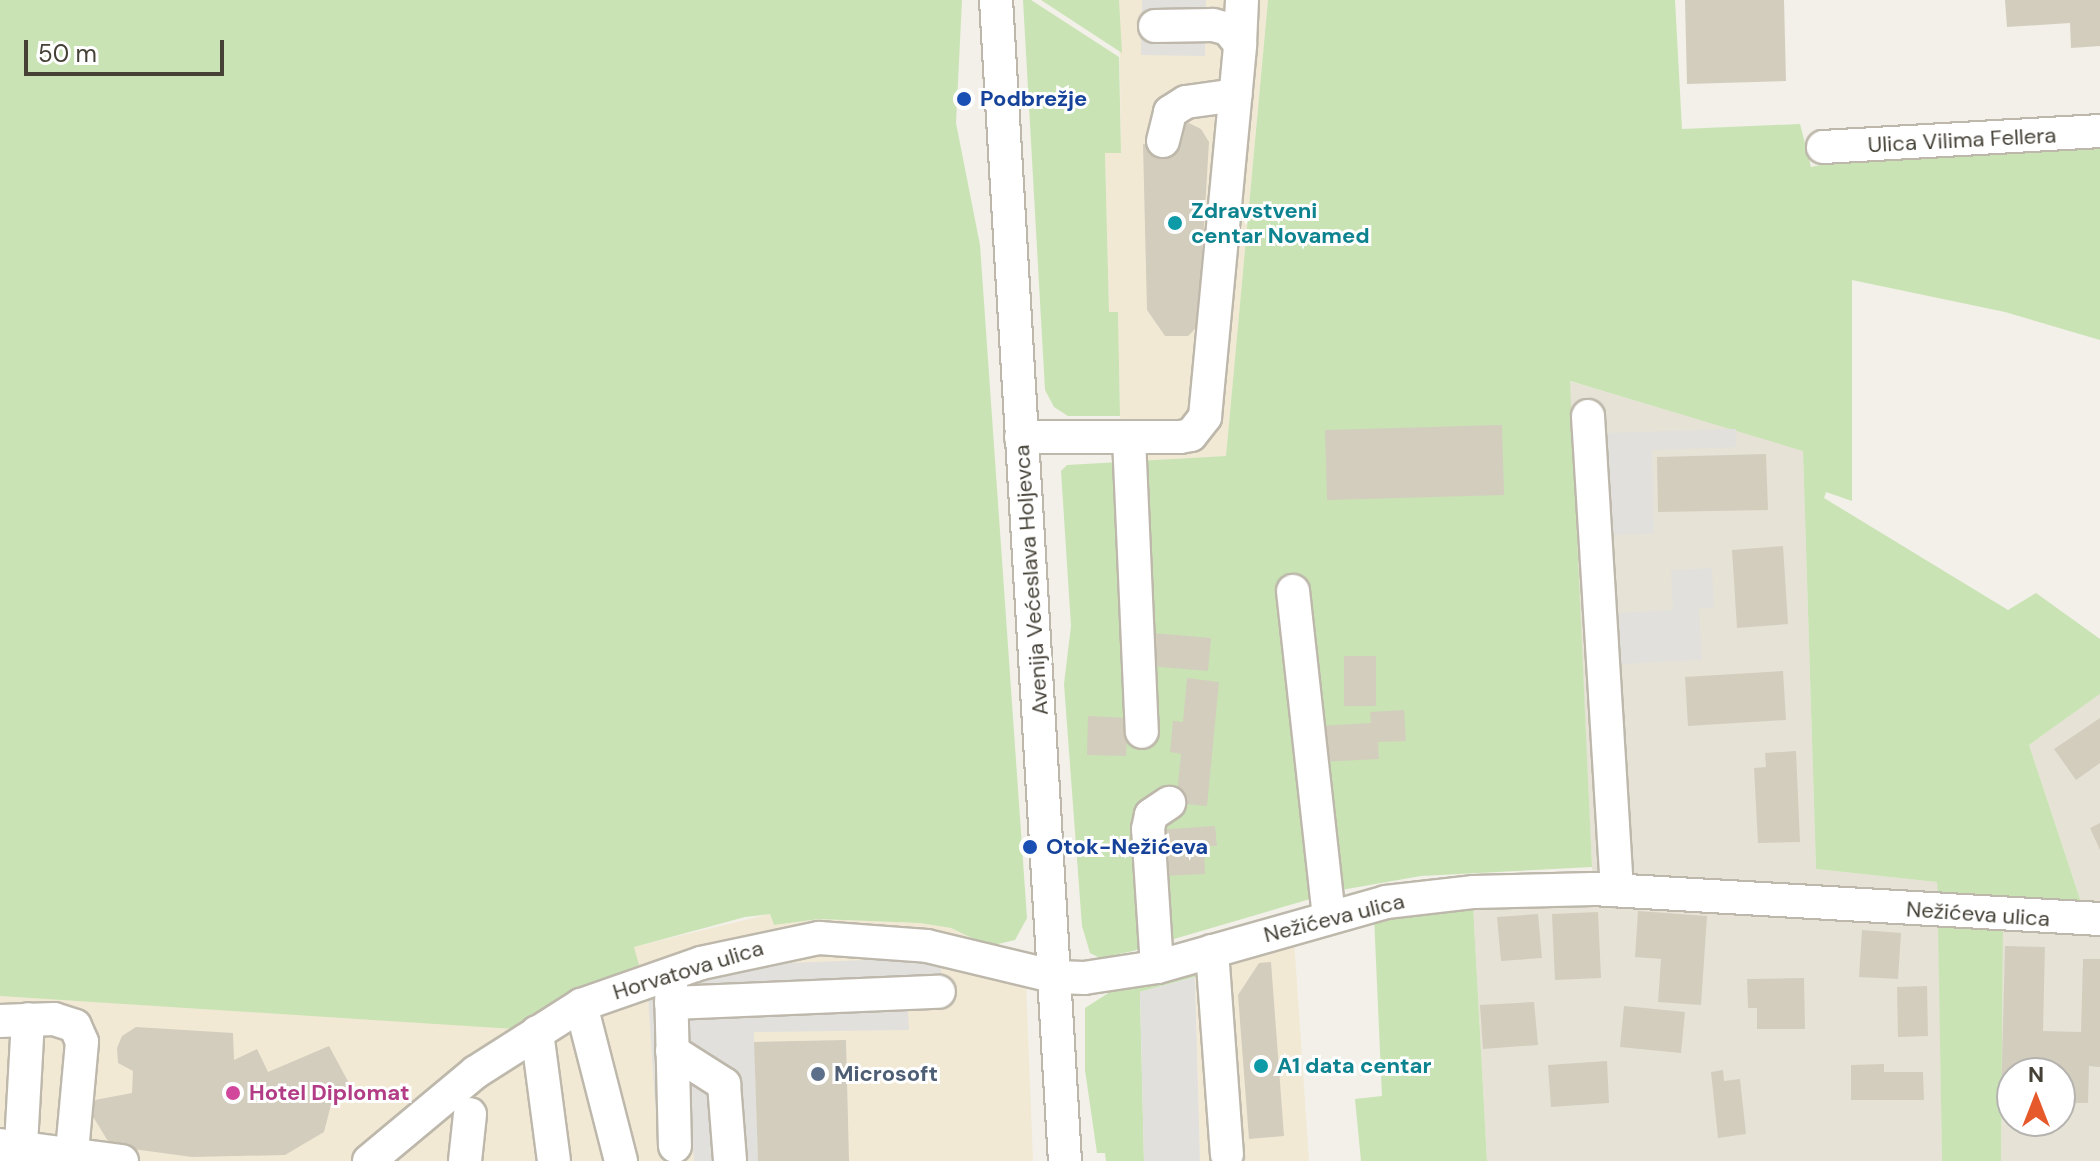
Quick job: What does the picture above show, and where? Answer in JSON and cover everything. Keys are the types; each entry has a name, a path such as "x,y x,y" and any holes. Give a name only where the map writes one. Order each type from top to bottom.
{"street":[{"name":"Avenija Većeslava Holjevca","path":"996,0 1065,1161"},
{"path":"1021,437 1191,435 1205,417 1236,95 1242,0"},
{"path":"1155,26 1213,25 1228,29 1240,44"},
{"path":"1163,141 1170,112 1186,102 1236,95"},
{"name":"Ulica Vilima Fellera","path":"1823,147 2100,131"},
{"path":"1588,416 1617,890"},
{"path":"1129,438 1142,732"},
{"path":"1293,591 1329,916"},
{"path":"1157,967 1148,829 1151,815 1169,803"},
{"name":"Nežićeva ulica","path":"1056,977 1157,967 1329,916 1444,895 1617,890 2100,919"},
{"name":"Horvatova ulica","path":"369,1161 476,1072 581,1005 671,988 763,946 866,938 927,946 1056,977"},
{"path":"1212,951 1227,1154"},
{"path":"675,1146 671,988 939,992"},
{"path":"581,1005 621,1161"},
{"path":"72,1151 82,1042 75,1026 14,1020 10,1145 72,1151 122,1161"},
{"path":"537,1032 554,1161"},
{"path":"672,1051 724,1084 730,1161"},
{"path":"465,1161 470,1114"}],"shaded area":[{"path":"1119,0 1268,0 1226,456 1121,462 1118,313 1109,312 1105,153 1121,152"},
{"path":"1142,0 1206,0 1205,56 1141,55"},
{"path":"1569,381 1803,450 1816,869 1938,882 1942,1161 1487,1161 1473,904 1593,889"},
{"path":"1736,429 1736,447 1652,450 1654,534 1610,535 1607,433"},
{"path":"1712,568 1714,607 1699,609 1702,660 1621,664 1618,613 1673,610 1671,570"},
{"path":"2100,694 2100,901 2081,902 2029,745"},
{"path":"770,914 774,925 819,919 920,923 951,928 989,946 1026,982 1033,1161 0,1161 0,996 100,1002 560,1003 638,965 633,947"},
{"path":"2003,928 2100,931 2100,1161 2001,1161 2001,1137 2076,1137 2076,1057 2002,1057"},
{"name":"A1 data centar","path":"1294,939 1309,1161 1200,1161 1195,970"},
{"path":"919,958 941,962 942,1010 908,1010 909,1030 754,1032 758,1161 694,1161 693,1146 658,1148 648,996 733,965"},
{"path":"1195,977 1200,1161 1144,1161 1140,992"}],"green space":[{"path":"0,0 962,0 956,123 980,245 1027,918 1015,940 989,946 951,928 920,923 819,919 774,925 770,914 745,917 634,947 639,965 595,982 513,1029 0,996"},
{"path":"1023,0 1031,0 1119,57 1121,153 1105,153 1109,312 1118,312 1120,416 1068,416 1054,407 1045,390"},
{"path":"1041,0 1119,0 1122,53"},
{"path":"1268,0 1675,0 1682,129 1800,124 1811,167 1872,154 2100,148 2100,340 2005,312 1852,280 1852,501 1826,492 1824,498 2008,610 2036,593 2100,639 2100,694 2029,745 2081,902 1938,894 1937,882 1816,869 1803,451 1570,381 1592,867 1421,876 1341,890 1133,951 1100,958 1090,953 1082,926 1064,684 1071,626 1061,471 1067,465 1226,456"},
{"path":"1473,904 1487,1161 1361,1161 1355,1099 1382,1096 1374,916"},
{"path":"1938,924 2003,928 2002,1057 1996,1057 1996,1137 2001,1137 2001,1161 1942,1161"},
{"path":"1195,970 1195,977 1140,992 1144,1161 1106,1161 1105,1153 1097,1153 1085,1070 1085,1008 1110,992"}],"building":[{"path":"1685,0 1784,0 1786,81 1687,84"},
{"path":"2005,0 2100,0 2100,46 2071,48 2070,23 2007,27"},
{"name":"Zdravstveni centar Novamed","path":"1189,123 1201,129 1209,142 1198,326 1188,336 1165,336 1147,310 1143,144 1161,145 1171,128"},
{"path":"1502,425 1504,495 1327,500 1325,430"},
{"path":"1766,454 1768,510 1658,512 1657,457"},
{"path":"1783,546 1788,624 1737,628 1732,550"},
{"path":"1152,633 1211,638 1208,671 1150,666"},
{"path":"1344,656 1376,656 1376,706 1344,706"},
{"path":"1783,671 1786,720 1688,726 1685,677"},
{"path":"1187,678 1219,682 1207,806 1176,803 1181,754 1170,752 1173,721 1183,722"},
{"path":"1404,710 1406,741 1378,742 1379,759 1320,762 1318,726 1371,723 1370,712"},
{"path":"1088,716 1128,718 1126,756 1087,755"},
{"path":"2100,718 2100,763 2076,780 2054,749"},
{"path":"1796,751 1800,842 1758,843 1754,768 1766,767 1765,753"},
{"path":"2100,823 2100,850 2090,828"},
{"path":"1215,826 1217,846 1204,846 1205,874 1160,876 1157,830"},
{"path":"1638,911 1707,916 1701,1005 1658,1002 1661,959 1635,957"},
{"path":"1598,912 1601,978 1555,980 1552,914"},
{"path":"1538,914 1542,958 1501,961 1497,917"},
{"path":"1862,930 1901,933 1898,979 1859,977"},
{"path":"2005,946 2045,947 2043,1031 2081,1032 2083,959 2100,959 2100,1067 2089,1066 2088,1103 2076,1103 2076,1057 2002,1057"},
{"name":"A1 data centar","path":"1271,962 1284,1136 1249,1139 1238,995 1259,963"},
{"path":"1804,978 1805,1029 1757,1029 1757,1008 1748,1008 1747,979"},
{"path":"1927,986 1928,1036 1898,1037 1897,987"},
{"path":"1534,1002 1538,1045 1483,1049 1480,1005"},
{"path":"1624,1006 1685,1012 1681,1053 1620,1047"},
{"name":"Hotel Diplomat","path":"136,1027 233,1033 234,1060 257,1049 268,1072 329,1046 351,1087 334,1093 324,1132 285,1155 192,1157 111,1146 84,1102 132,1093 133,1071 118,1063 117,1048 122,1036"},
{"path":"846,1040 849,1161 758,1161 754,1042"},
{"path":"1607,1061 1609,1103 1551,1107 1548,1065"},
{"path":"1884,1064 1884,1072 1923,1072 1924,1100 1851,1100 1851,1065"},
{"path":"1723,1070 1724,1081 1740,1079 1746,1134 1718,1138 1711,1072"}],"place":[{"name":"Podbrežje","path":"964,99"},
{"name":"Zdravstveni centar Novamed","path":"1175,223"},
{"name":"Otok-Nežićeva","path":"1030,847"},
{"name":"A1 data centar","path":"1261,1066"},
{"name":"Microsoft","path":"818,1074"},
{"name":"Hotel Diplomat","path":"233,1093"}]}
